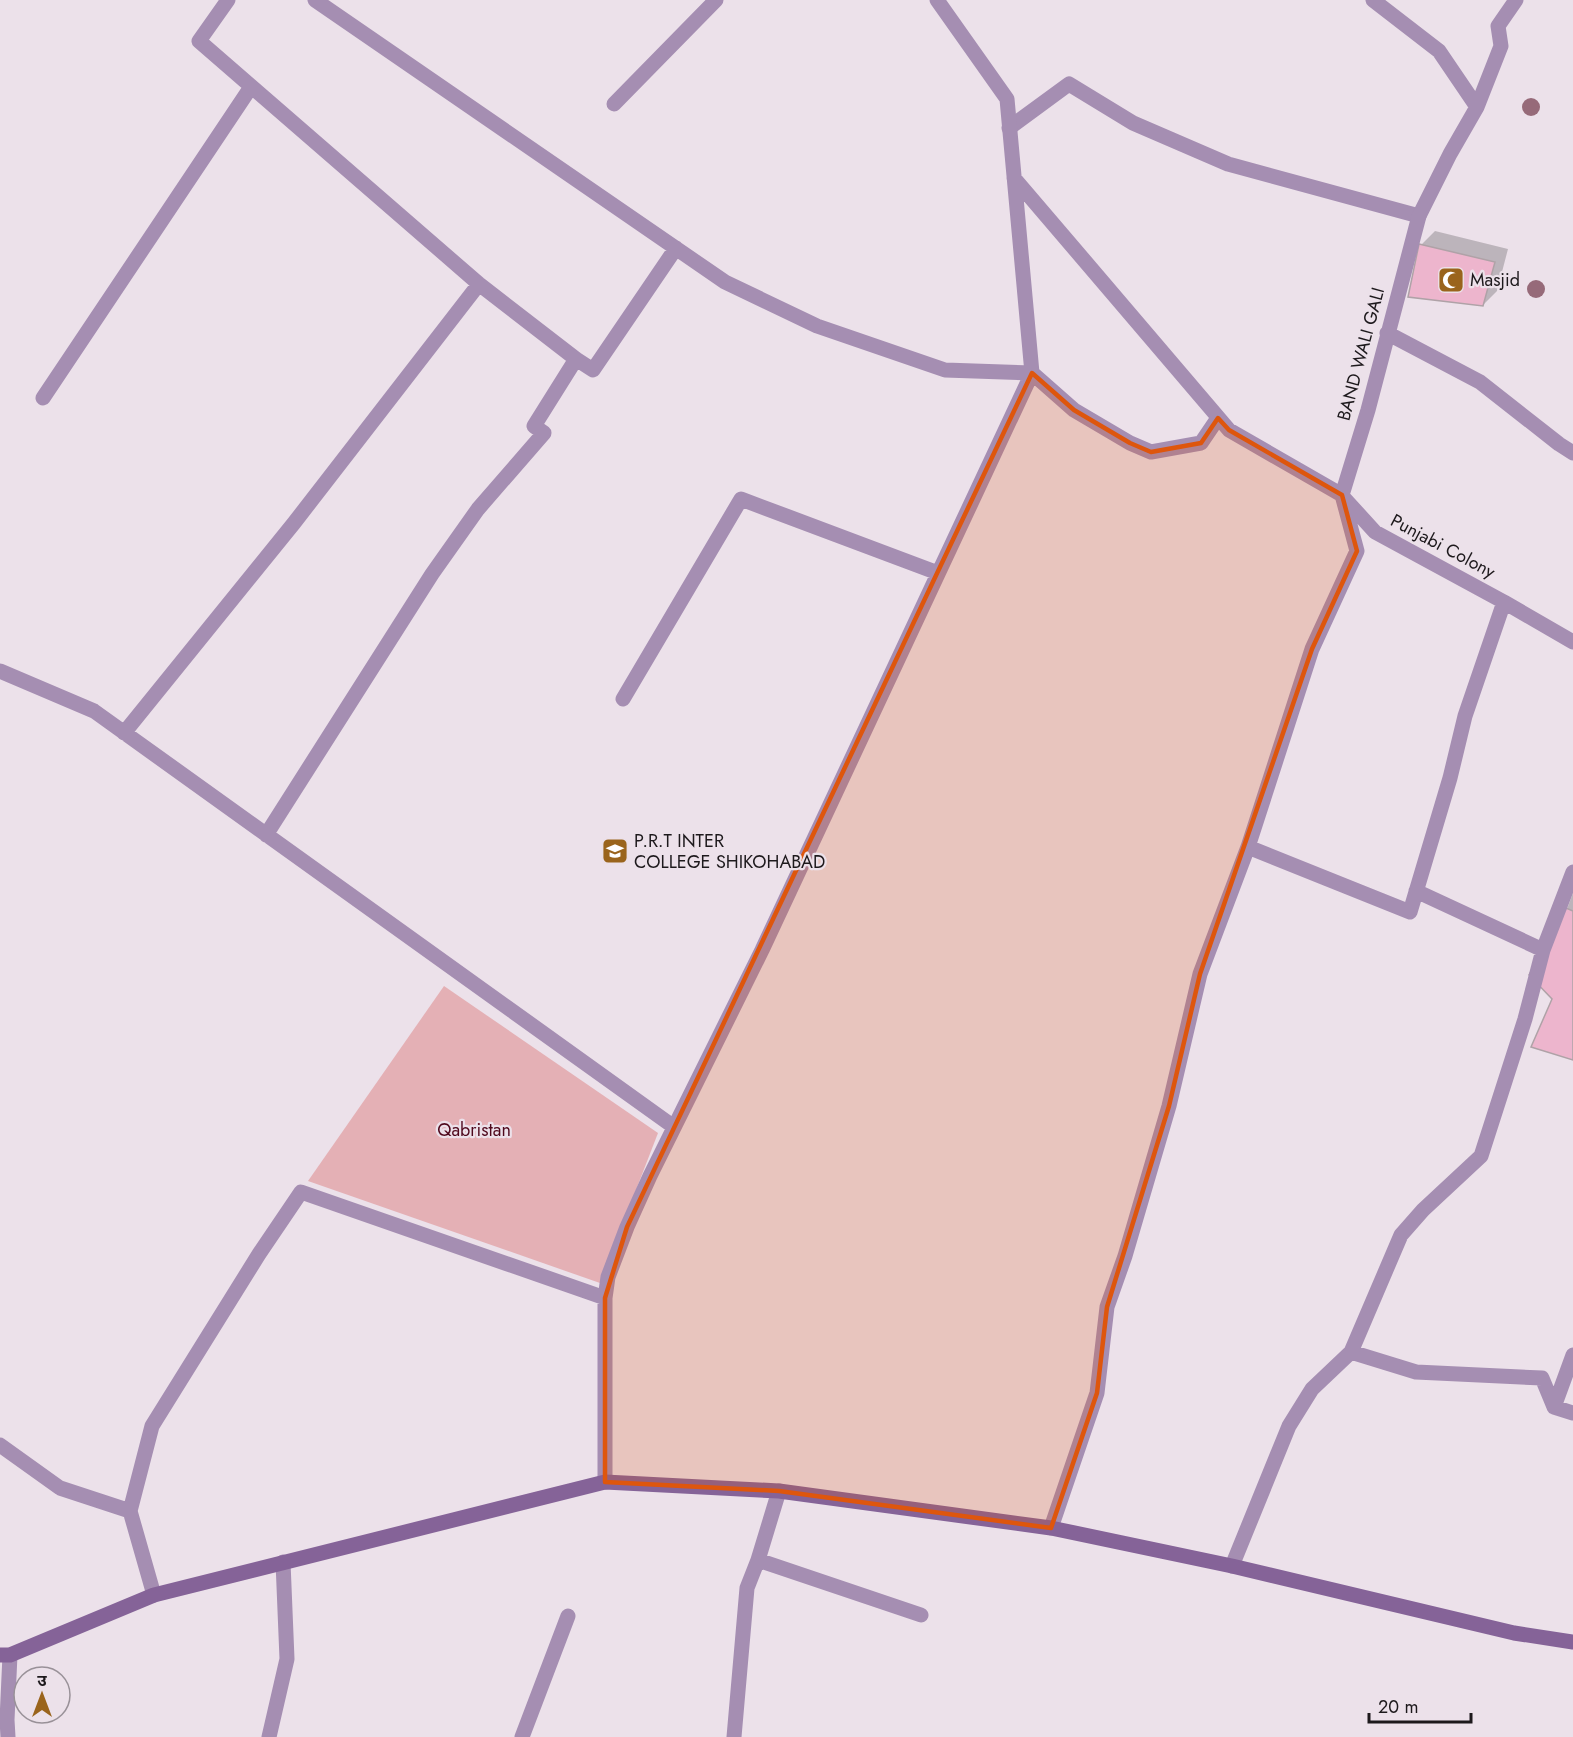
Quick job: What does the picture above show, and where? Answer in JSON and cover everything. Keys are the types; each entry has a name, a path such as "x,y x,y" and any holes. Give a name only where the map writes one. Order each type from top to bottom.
{"main road":[{"path":"5,1655 154,1595 605,1482 779,1491 1051,1528 1232,1566 1514,1634 1573,1642"}],"street":[{"path":"228,0 199,41 479,284 593,370 675,248"},
{"path":"315,0 725,282 817,326 945,370 1032,373 1074,410 1130,443 1151,452 1201,443 1218,418"},
{"path":"614,104 716,0"},
{"path":"1374,0 1439,51 1477,107"},
{"path":"1477,107 1501,46 1498,26 1516,0"},
{"path":"605,1482 605,1298 608,1277 627,1227 762,950 1032,373 1006,99 943,3"},
{"path":"1009,128 1069,84 1133,123 1228,164 1419,216"},
{"path":"43,398 251,87"},
{"name":"BAND WALI GALI","path":"1342,495 1368,410 1419,216 1477,107"},
{"path":"1014,178 1229,430 1342,495 1357,550 1312,649 1248,847 1200,974 1169,1106 1125,1256 1107,1307 1096,1393 1051,1528"},
{"path":"124,733 294,523 479,284"},
{"path":"1387,333 1480,382 1573,453"},
{"path":"266,835 432,574 478,509 544,434 534,426 576,359"},
{"name":"Punjabi Colony","path":"1342,495 1375,532 1573,642"},
{"path":"623,699 741,499 938,573"},
{"path":"1248,847 1410,912 1450,778 1465,716 1504,602"},
{"path":"0,671 94,711 674,1127"},
{"path":"1232,1566 1289,1426 1312,1389 1351,1352 1401,1235 1481,1156 1525,1019 1543,950 1573,872"},
{"path":"1416,891 1543,950"},
{"path":"154,1595 130,1511 152,1426 259,1254 301,1192 605,1298"},
{"path":"1351,1352 1416,1372 1542,1378 1554,1407 1573,1413"},
{"path":"1554,1407 1573,1355"},
{"path":"0,1445 60,1488 130,1511"},
{"path":"735,1737 747,1588 779,1491"},
{"path":"758,1560 921,1615"},
{"path":"268,1737 287,1659 284,1562"},
{"path":"522,1737 568,1616"},
{"path":"5,1655 8,1737"}],"highlighted area":[{"path":"1032,373 1074,410 1130,443 1151,452 1201,443 1218,418 1229,430 1342,495 1357,551 1312,649 1200,974 1169,1106 1107,1307 1097,1393 1051,1528 779,1491 605,1482 605,1298 627,1227"}],"green space":[{"name":"Qabristan","path":"444,986 658,1133 600,1283 308,1181"}],"building":[{"name":"Masjid","path":"1419,244 1495,262 1483,306 1408,297"},
{"path":"1566,908 1573,911 1573,1060 1531,1047 1552,999 1529,975"}],"place":[{"name":"Masjid","path":"1451,280"},
{"name":"P.R.T INTER COLLEGE SHIKOHABAD","path":"615,851"}]}
